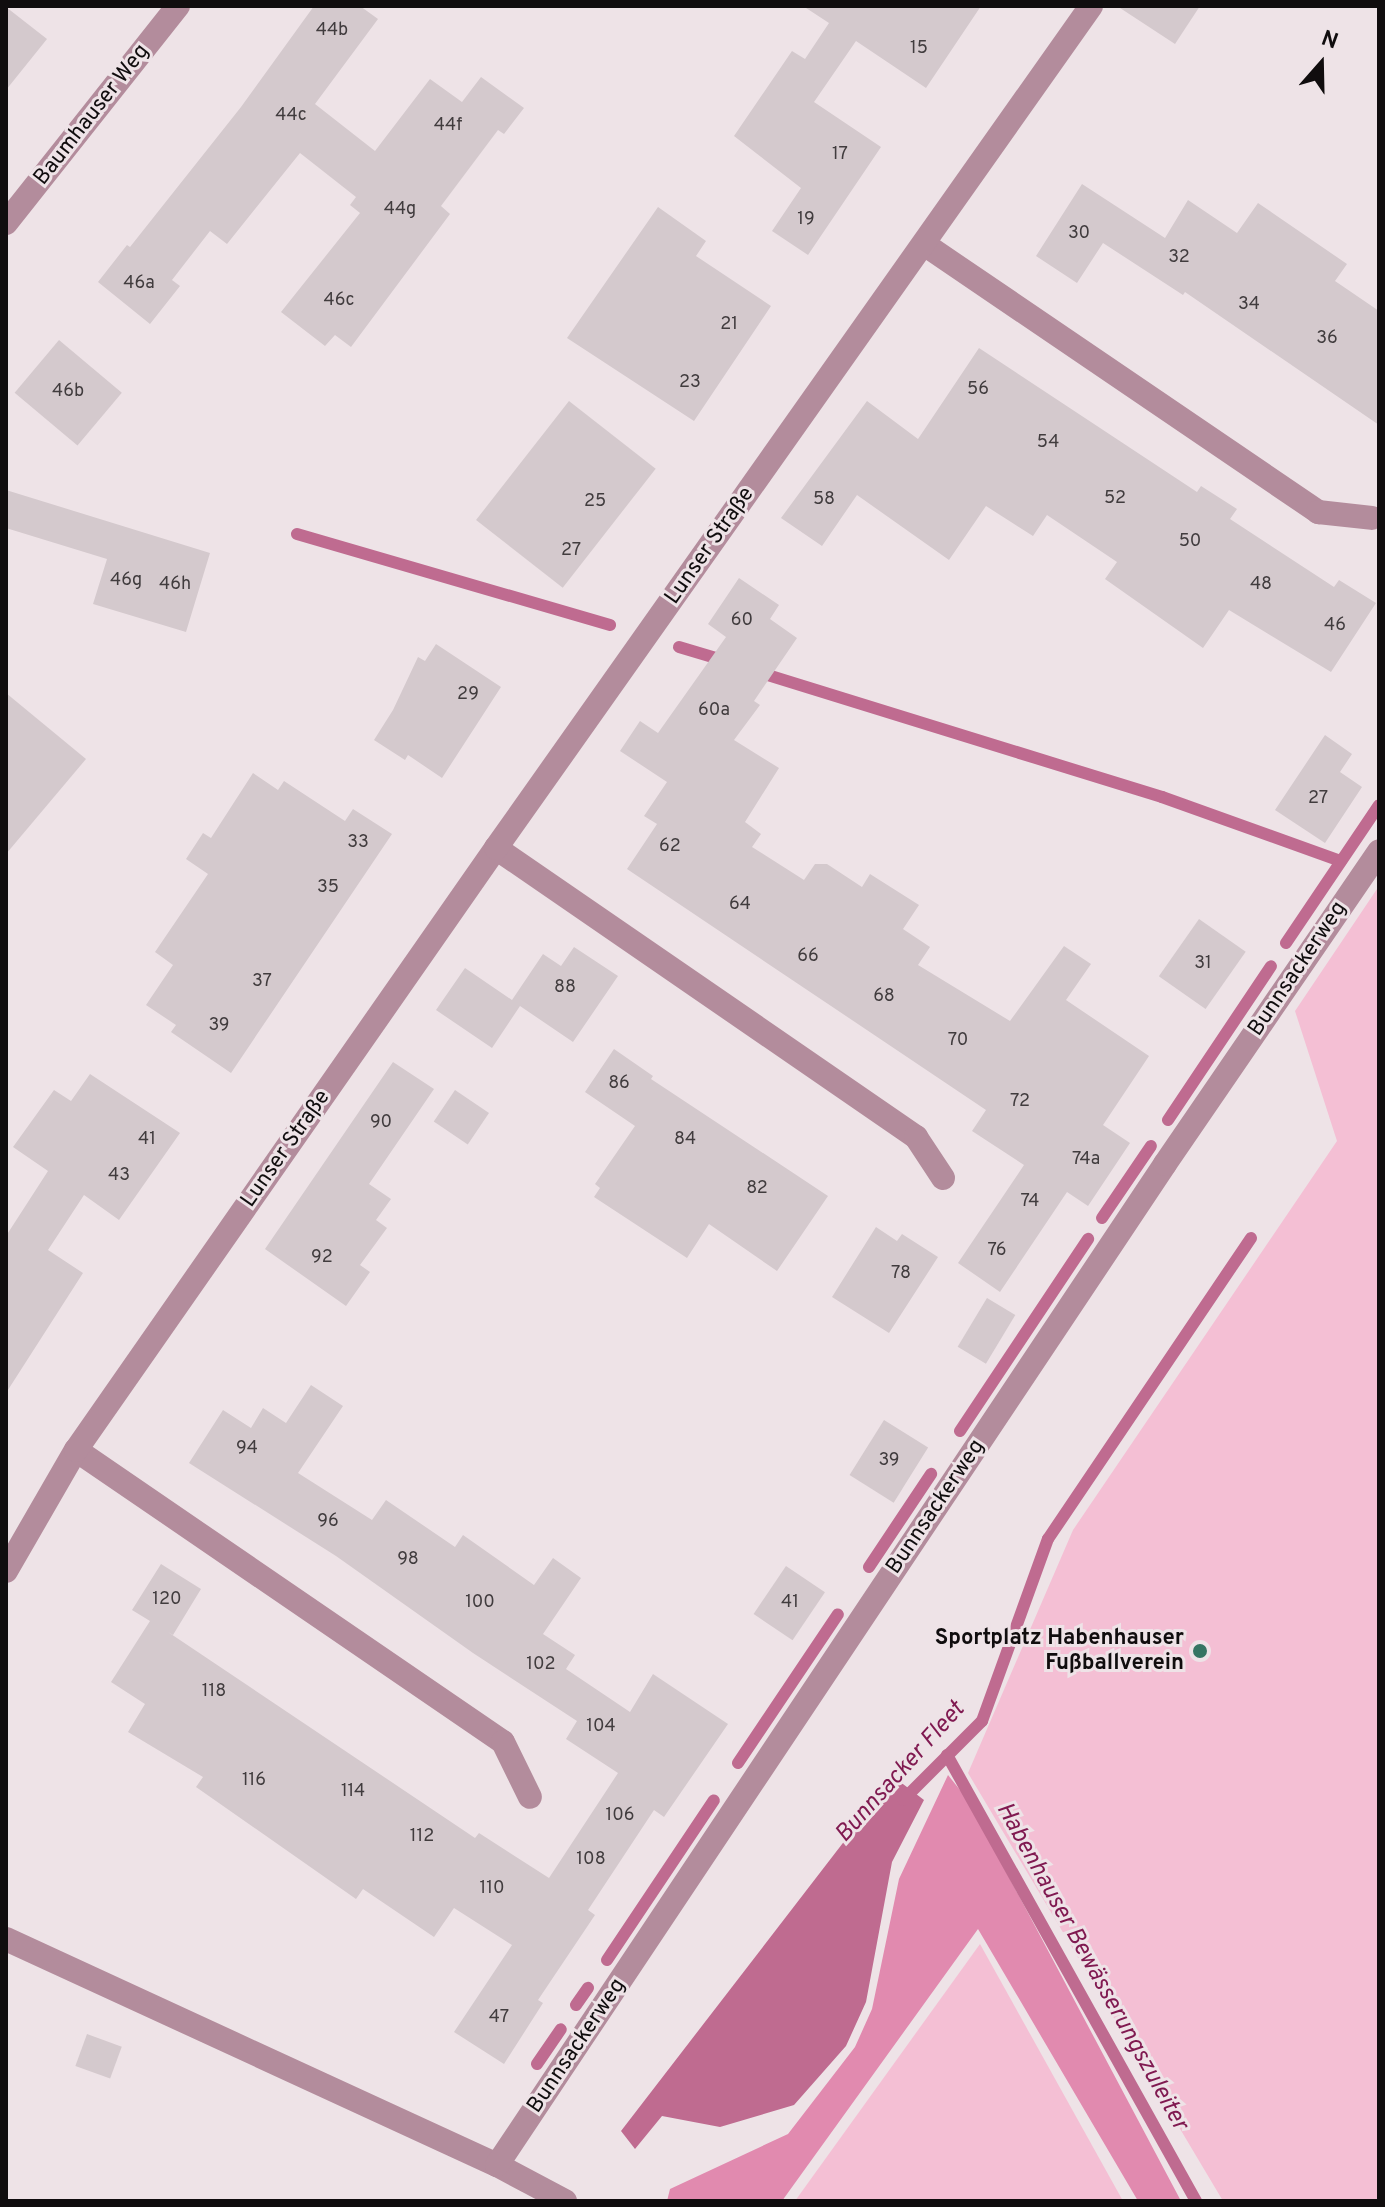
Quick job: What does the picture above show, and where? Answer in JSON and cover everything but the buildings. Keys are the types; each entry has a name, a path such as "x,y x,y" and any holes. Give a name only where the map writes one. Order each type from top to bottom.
{"street":[{"name":"Baumhauser Weg","path":"6,223 178,6"},
{"name":"Lunser Straße","path":"6,1571 76,1450 496,848 1091,6"},
{"path":"924,244 1318,512 1372,518"},
{"path":"496,848 916,1137 943,1178"},
{"name":"Bunnsackerweg","path":"497,2165 1165,1164 1379,851"},
{"path":"76,1450 503,1742 530,1797"},
{"path":"6,1939 497,2165 565,2201"}],"shaded area":[{"name":"Sportplatz Habenhauser Fußballverein","path":"1379,886 1379,2201 1223,2201 968,1773 1073,1530 1337,1141 1295,1011"},
{"path":"948,1775 968,1800 1181,2201 1138,2201 978,1929 782,2201 667,2201 670,2189 788,2134 855,2047 872,2009 899,1879"},
{"path":"899,1781 924,1800 892,1862 866,2002 846,2046 794,2105 720,2127 662,2116 635,2149 621,2131 876,1800"},
{"path":"980,1944 1123,2201 795,2201"}],"waterway":[{"path":"297,534 610,625"},
{"path":"679,647 726,661"},
{"path":"758,672 1162,797 1341,861"},
{"path":"1286,943 1379,805"},
{"path":"1168,1120 1271,966"},
{"path":"1102,1218 1151,1146"},
{"name":"Bunnsacker Fleet","path":"903,1800 982,1721 1048,1539 1251,1238"},
{"path":"960,1431 1088,1239"},
{"path":"869,1567 931,1474"},
{"path":"738,1763 838,1614"},
{"name":"Habenhauser Bewässerungszuleiter","path":"947,1755 1196,2201"},
{"path":"607,1960 714,1800"},
{"path":"576,2005 588,1988"},
{"path":"537,2064 561,2029"}],"place":[{"name":"Sportplatz Habenhauser Fußballverein","path":"1200,1651"}]}
